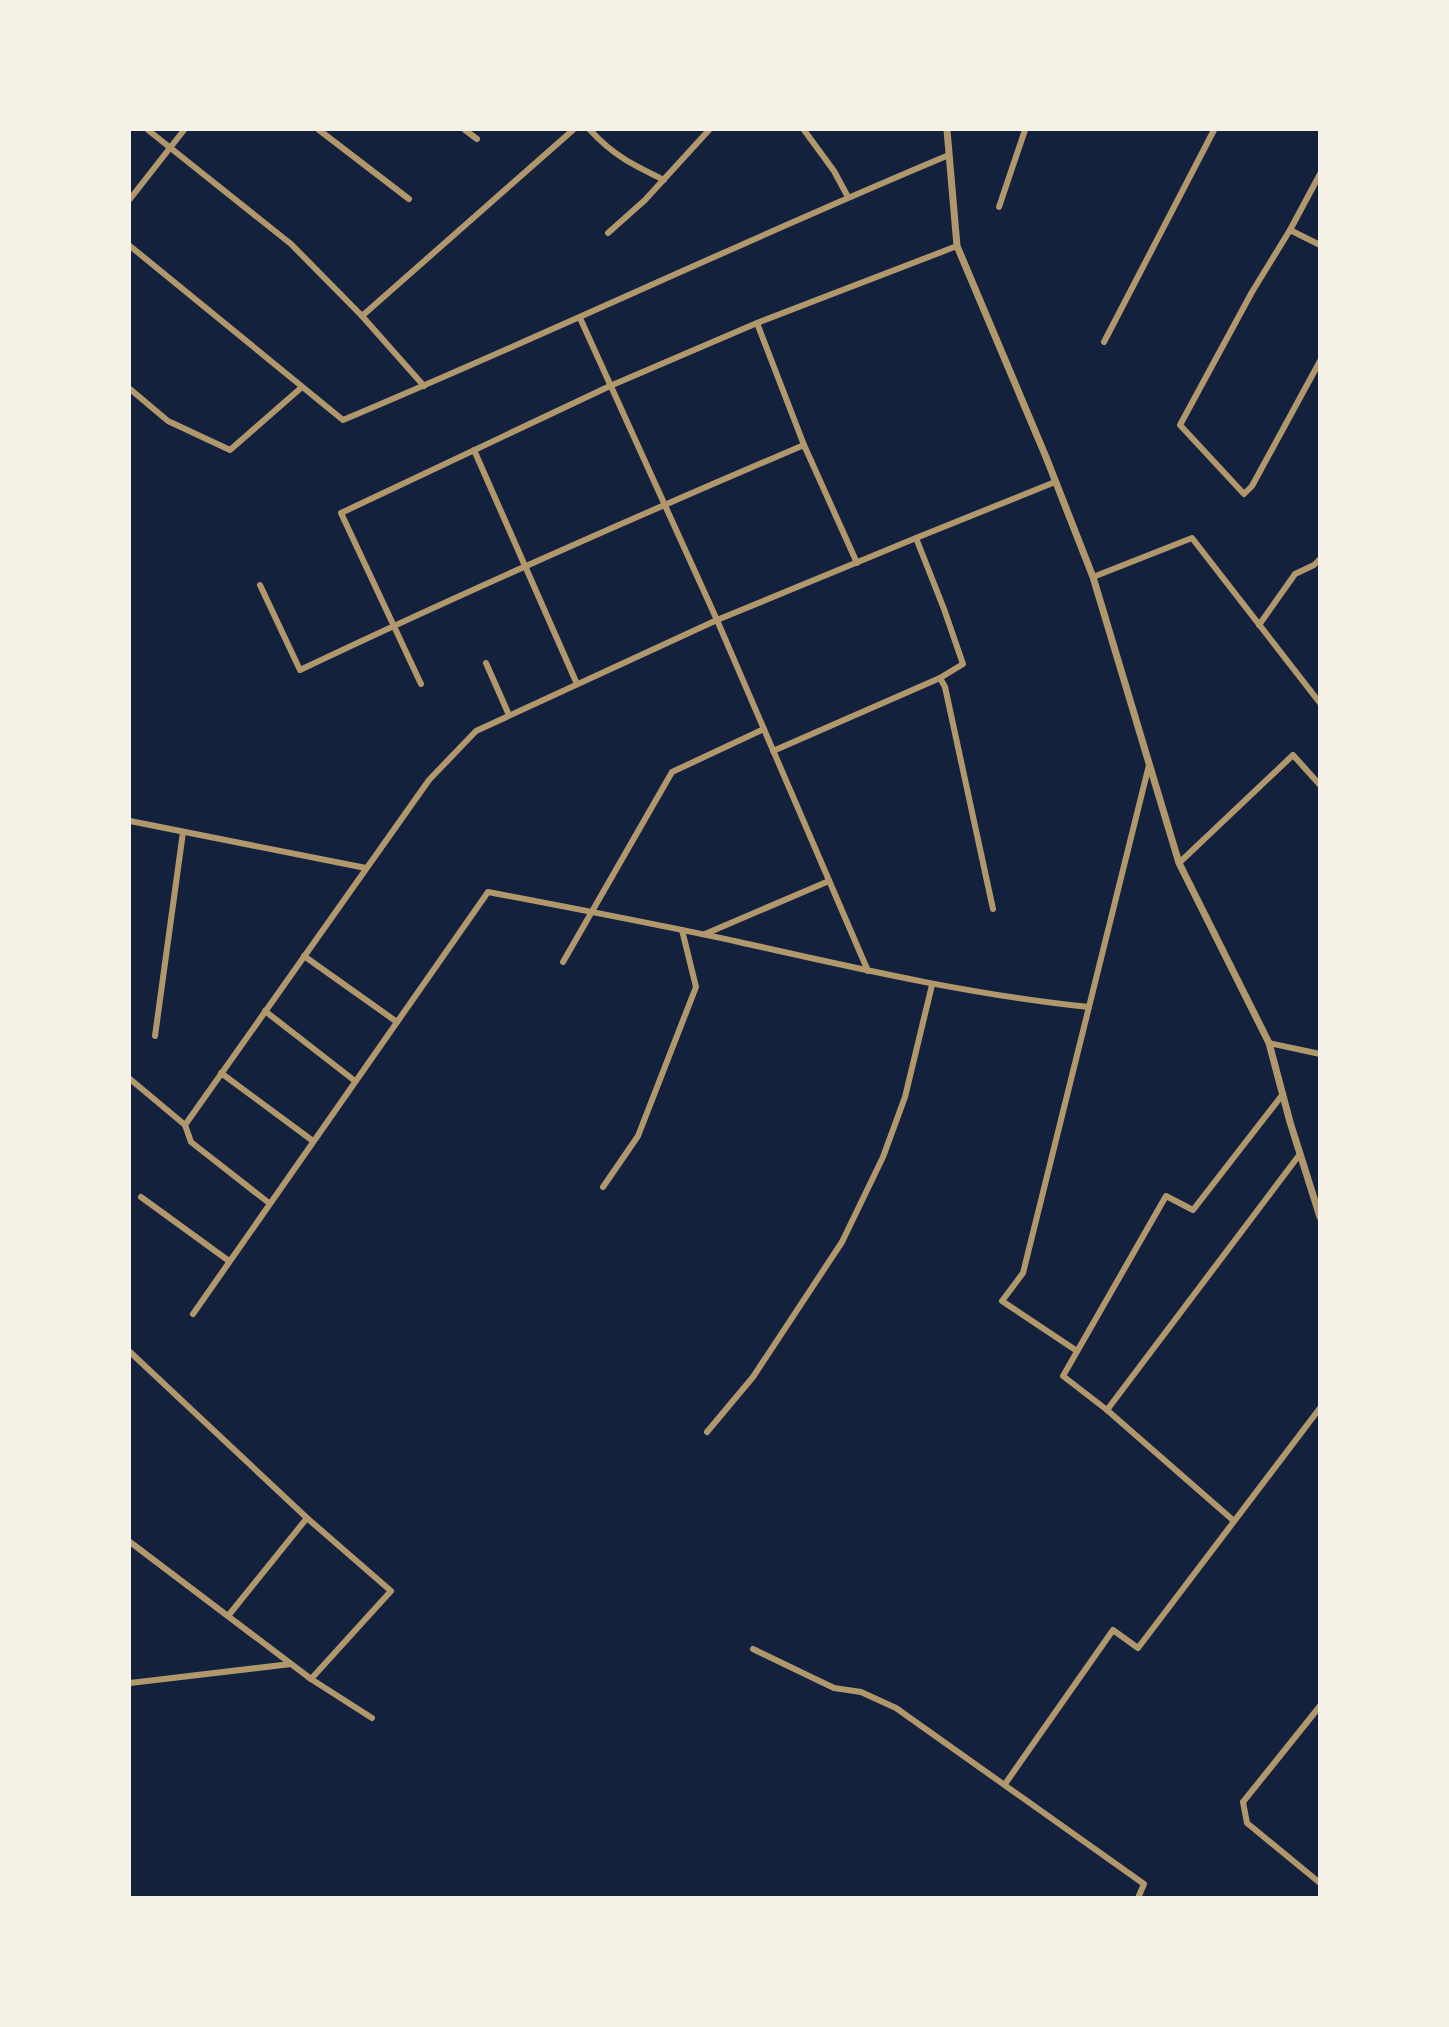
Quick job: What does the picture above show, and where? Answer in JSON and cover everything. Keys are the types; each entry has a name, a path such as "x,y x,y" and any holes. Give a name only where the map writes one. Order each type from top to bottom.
{"street":[{"path":"148,130 291,244 362,316 424,386"},
{"path":"130,199 184,130"},
{"path":"319,130 409,199"},
{"path":"465,130 477,139"},
{"path":"362,316 573,130"},
{"path":"590,130 624,160 664,180"},
{"path":"608,233 645,200 709,130"},
{"path":"804,130 834,171 848,197"},
{"path":"947,130 957,246 1093,577 1179,863 1269,1043 1320,1217"},
{"path":"999,207 1025,130"},
{"path":"1104,342 1214,130"},
{"path":"130,246 343,420 580,318 701,261 949,155"},
{"path":"1320,174 1180,425 1244,494 1252,486 1320,361"},
{"path":"1290,230 1320,245"},
{"path":"421,684 341,513 610,386 757,323 957,246"},
{"path":"580,318 718,620 868,971"},
{"path":"757,323 804,444 857,563"},
{"path":"130,389 168,421 230,450 302,387"},
{"path":"260,585 300,670 525,566 804,444"},
{"path":"474,450 577,684"},
{"path":"185,1125 429,780 476,731 718,620 1055,482"},
{"path":"773,751 940,678 963,664 916,538"},
{"path":"1093,577 1192,538 1320,703"},
{"path":"1259,625 1295,574 1320,559"},
{"path":"486,663 509,715"},
{"path":"940,678 945,687 993,909"},
{"path":"563,962 672,772 764,729"},
{"path":"1179,863 1293,755 1320,785"},
{"path":"1077,1351 1002,1301 1023,1273 1149,765"},
{"path":"130,821 366,868"},
{"path":"155,1036 183,832"},
{"path":"703,934 829,881"},
{"path":"193,1314 488,892 703,934 932,985 1089,1007"},
{"path":"603,1187 638,1136 696,987 682,930"},
{"path":"304,956 397,1022"},
{"path":"707,1432 753,1377 842,1242 883,1157 905,1097 932,985"},
{"path":"265,1011 355,1081"},
{"path":"1269,1043 1320,1054"},
{"path":"222,1073 313,1141"},
{"path":"130,1079 185,1125 191,1142 270,1203"},
{"path":"1234,1521 1107,1410 1063,1376 1166,1195 1193,1210 1283,1094"},
{"path":"1107,1410 1300,1154"},
{"path":"141,1197 229,1261"},
{"path":"130,1352 307,1518 391,1591 311,1679"},
{"path":"1005,1784 1113,1630 1138,1648 1320,1408"},
{"path":"228,1616 307,1518"},
{"path":"130,1542 311,1679 372,1718"},
{"path":"753,1649 834,1688 861,1692 896,1708 1144,1884 1138,1898"},
{"path":"130,1684 291,1664"},
{"path":"1320,1706 1243,1802 1247,1824 1320,1883"}]}
